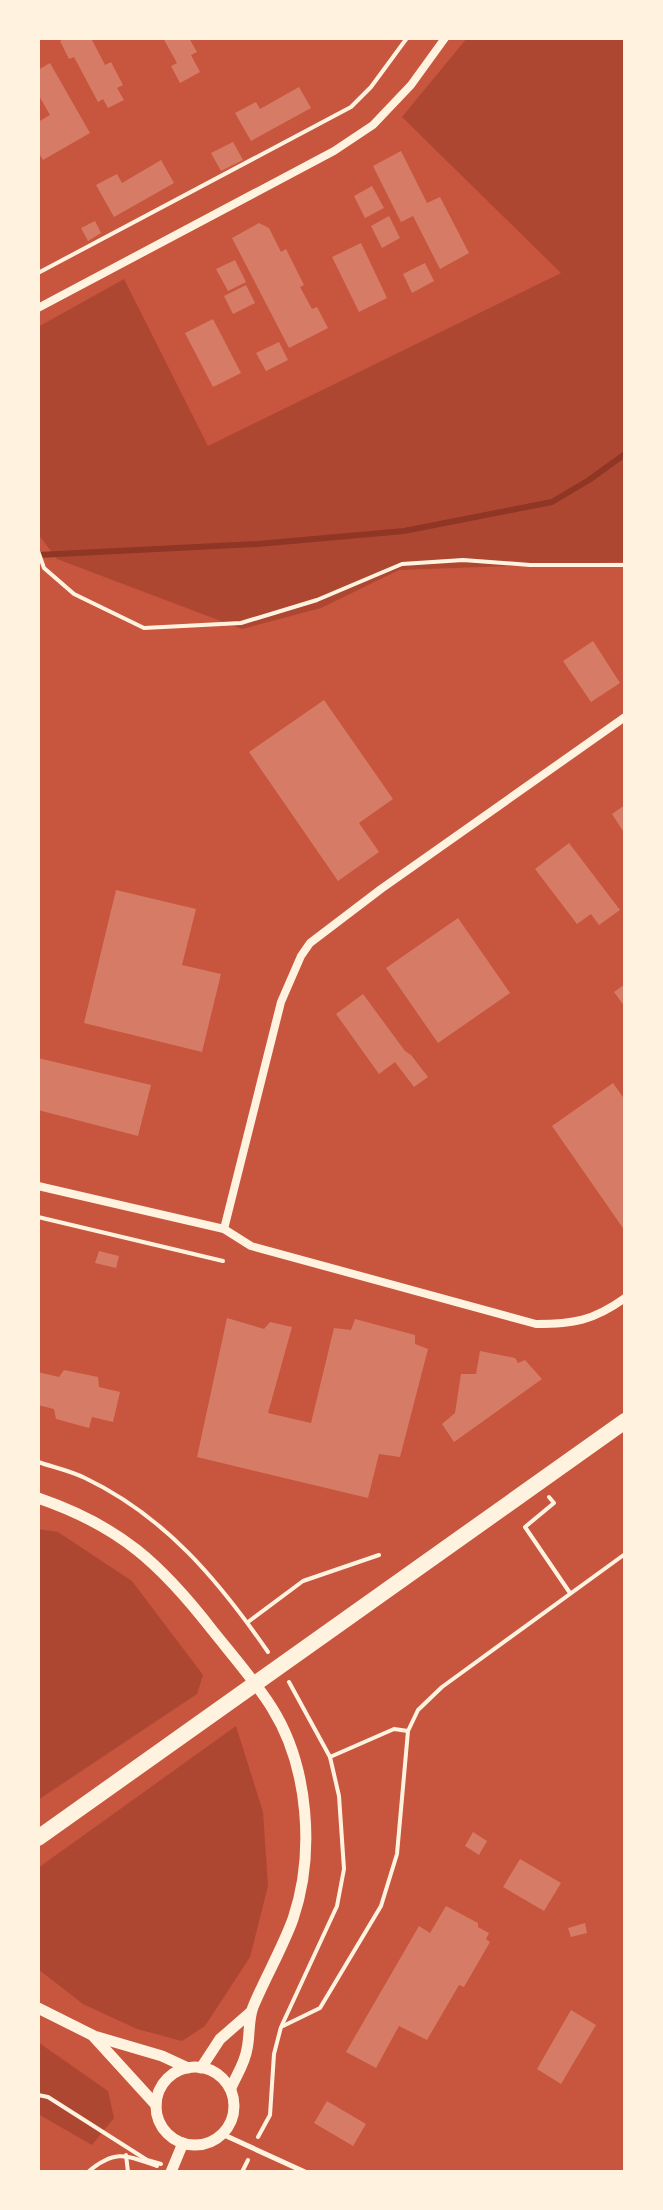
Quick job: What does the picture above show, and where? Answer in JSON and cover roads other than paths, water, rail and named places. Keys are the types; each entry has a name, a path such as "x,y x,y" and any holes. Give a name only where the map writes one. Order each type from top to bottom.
{"highway":[{"path":"38,1838 625,1421"},
{"path":"38,1827 70,1815"}],"street":[{"path":"38,308 334,151 373,125 411,85 445,38"},
{"path":"224,1229 281,1002 310,943 393,880 625,717"},
{"path":"38,1186 224,1229 251,1246 536,1324 572,1324 604,1313 625,1298"},
{"path":"38,1498 81,1513 116,1533 154,1562 188,1598 273,1710 294,1758 304,1799 307,1842 293,1919 251,2012 247,2053 231,2088 234,2112 222,2134 202,2144 183,2143 171,2137 163,2127 156,2105 94,2036"},
{"path":"38,2008 94,2036 162,2056 188,2068 201,2068 221,2077 231,2088"},
{"path":"201,2068 220,2039 251,2012"},
{"path":"156,2105 168,2079 188,2068"},
{"path":"172,2170 183,2143"}],"lane":[{"path":"222,2134 305,2172"}],"waterway":[{"path":"38,555 258,544 404,531 552,502 625,454"}]}
